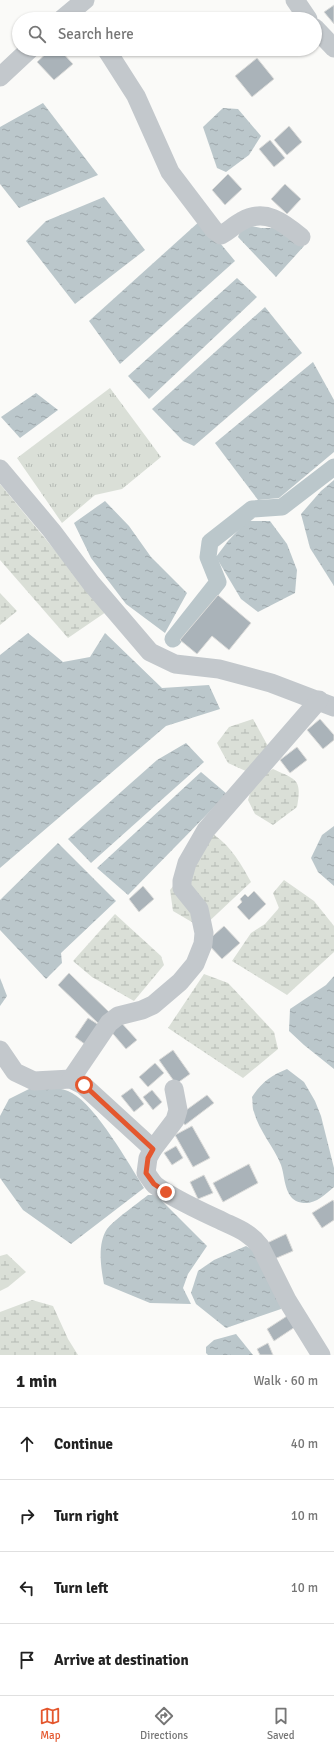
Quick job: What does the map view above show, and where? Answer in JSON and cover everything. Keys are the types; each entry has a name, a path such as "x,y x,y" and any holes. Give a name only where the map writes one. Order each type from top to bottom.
{"street":[{"path":"295,0 303,12"},
{"path":"72,12 80,6"},
{"path":"322,35 334,48"},
{"path":"0,77 22,56"},
{"path":"110,56 136,96 170,172 217,233 221,235 243,220 264,215 278,219 300,237"},
{"path":"0,469 52,531 91,583 150,652 175,664 219,669 271,683 327,703 206,830 186,863 182,888 199,909 204,933 203,944 195,964 180,982 153,1005 142,1010 118,1016 109,1023 71,1079"},
{"path":"0,1050 15,1072 34,1081 71,1079 84,1085 153,1149"},
{"path":"174,1089 178,1110 175,1120 148,1158 146,1173 154,1184 200,1210 246,1232 260,1246 287,1300 321,1355"}],"green space":[{"path":"110,388 161,457 122,489 95,495 62,523 17,458"},
{"path":"0,484 106,612 68,638 0,560"},
{"path":"0,593 17,611 0,625"},
{"path":"253,719 269,748 248,772 228,763 217,743 229,727"},
{"path":"273,769 292,778 296,782 299,791 297,807 273,825 255,814 248,800 254,780"},
{"path":"206,830 227,846 238,860 251,882 202,928 173,911 170,890 183,874"},
{"path":"284,880 314,901 334,926 334,952 287,995 232,961 251,933 265,924 279,908 273,893"},
{"path":"115,914 161,956 164,965 134,1001 92,977 73,961"},
{"path":"204,974 228,983 274,1032 278,1049 243,1078 168,1028"},
{"path":"7,1254 26,1272 8,1287 0,1291 0,1256"},
{"path":"32,1300 53,1306 68,1339 78,1355 0,1355 0,1312"}],"water":[{"path":"43,103 98,175 19,208 0,184 0,127"},
{"path":"223,108 238,109 261,136 249,155 226,172 217,168 203,127"},
{"path":"104,197 145,250 75,304 26,241 46,221"},
{"path":"201,220 235,261 120,364 89,321"},
{"path":"243,224 261,228 285,228 304,246 276,277 238,237"},
{"path":"237,278 257,297 149,399 128,376"},
{"path":"265,307 302,353 194,446 183,441 152,409"},
{"path":"313,362 334,400 334,452 279,498 258,500 215,443"},
{"path":"36,393 58,410 20,438 1,417"},
{"path":"334,480 334,586 310,548 301,514 321,491"},
{"path":"105,501 129,526 151,557 187,593 165,633 126,604 91,558 74,523"},
{"path":"247,521 270,521 287,544 297,570 295,593 258,612 241,599 216,557 228,541"},
{"path":"28,633 63,662 90,657 105,633 162,688 209,685 220,709 166,726 0,868 0,655"},
{"path":"186,743 204,762 91,863 68,839 157,760"},
{"path":"201,772 227,794 128,895 97,868"},
{"path":"334,826 334,886 318,872 311,858 322,835"},
{"path":"58,843 116,901 61,953 62,963 46,979 0,930 0,900"},
{"path":"334,976 334,1069 289,1031 290,1009 326,985"},
{"path":"0,978 7,996 0,1006"},
{"path":"287,1069 304,1082 315,1101 321,1116 334,1168 334,1187 317,1200 307,1203 296,1201 289,1194 281,1165 259,1126 253,1109 252,1097 259,1087 271,1077"},
{"path":"35,1086 68,1091 81,1100 101,1122 144,1188 71,1244 23,1210 0,1178 0,1116 9,1099"},
{"path":"148,1195 156,1195 207,1246 188,1274 183,1288 191,1304 150,1303 104,1284 101,1249 104,1235 107,1229 115,1221"},
{"path":"246,1246 262,1255 280,1297 281,1309 226,1328 196,1304 191,1293 198,1271 214,1260"},
{"path":"236,1334 253,1355 208,1355 206,1353 206,1347 214,1340"}],"building":[{"path":"334,5 334,24 324,12"},
{"path":"43,56 66,56 73,64 54,80 37,62"},
{"path":"257,58 274,79 252,97 235,76"},
{"path":"289,126 302,142 287,155 274,140"},
{"path":"270,140 285,158 274,167 259,149"},
{"path":"228,174 242,189 225,205 212,190"},
{"path":"285,184 301,199 287,214 271,199"},
{"path":"218,595 251,623 229,650 212,636 197,654 180,640"},
{"path":"320,719 334,735 334,740 323,749 307,730"},
{"path":"297,747 307,760 290,773 280,760"},
{"path":"143,886 154,899 139,912 129,899"},
{"path":"254,891 266,904 249,920 237,907 242,902 240,899 245,894 248,897"},
{"path":"224,926 240,943 222,959 206,942"},
{"path":"69,973 111,1014 100,1025 58,985"},
{"path":"88,1018 99,1025 86,1045 75,1037"},
{"path":"118,1019 137,1040 126,1049 108,1028"},
{"path":"173,1050 190,1074 176,1084 159,1060"},
{"path":"155,1063 164,1073 148,1087 139,1077"},
{"path":"132,1088 144,1104 134,1112 121,1096"},
{"path":"152,1090 162,1102 153,1110 143,1097"},
{"path":"207,1095 214,1103 185,1125 178,1116"},
{"path":"192,1126 210,1158 193,1167 175,1135"},
{"path":"176,1146 183,1158 172,1165 164,1153"},
{"path":"249,1164 258,1183 223,1202 213,1183"},
{"path":"204,1175 213,1193 198,1199 190,1182"},
{"path":"333,1200 334,1220 322,1228 312,1213"},
{"path":"286,1234 293,1251 272,1260 265,1244"},
{"path":"287,1316 295,1327 274,1341 267,1329"},
{"path":"268,1343 273,1355 260,1355 257,1349"}],"waterway":[{"path":"173,639 218,582 208,557 210,542 252,509 282,507 334,467"}],"route":[{"path":"84,1085 153,1149 148,1158 146,1173 154,1184 166,1192"}]}
